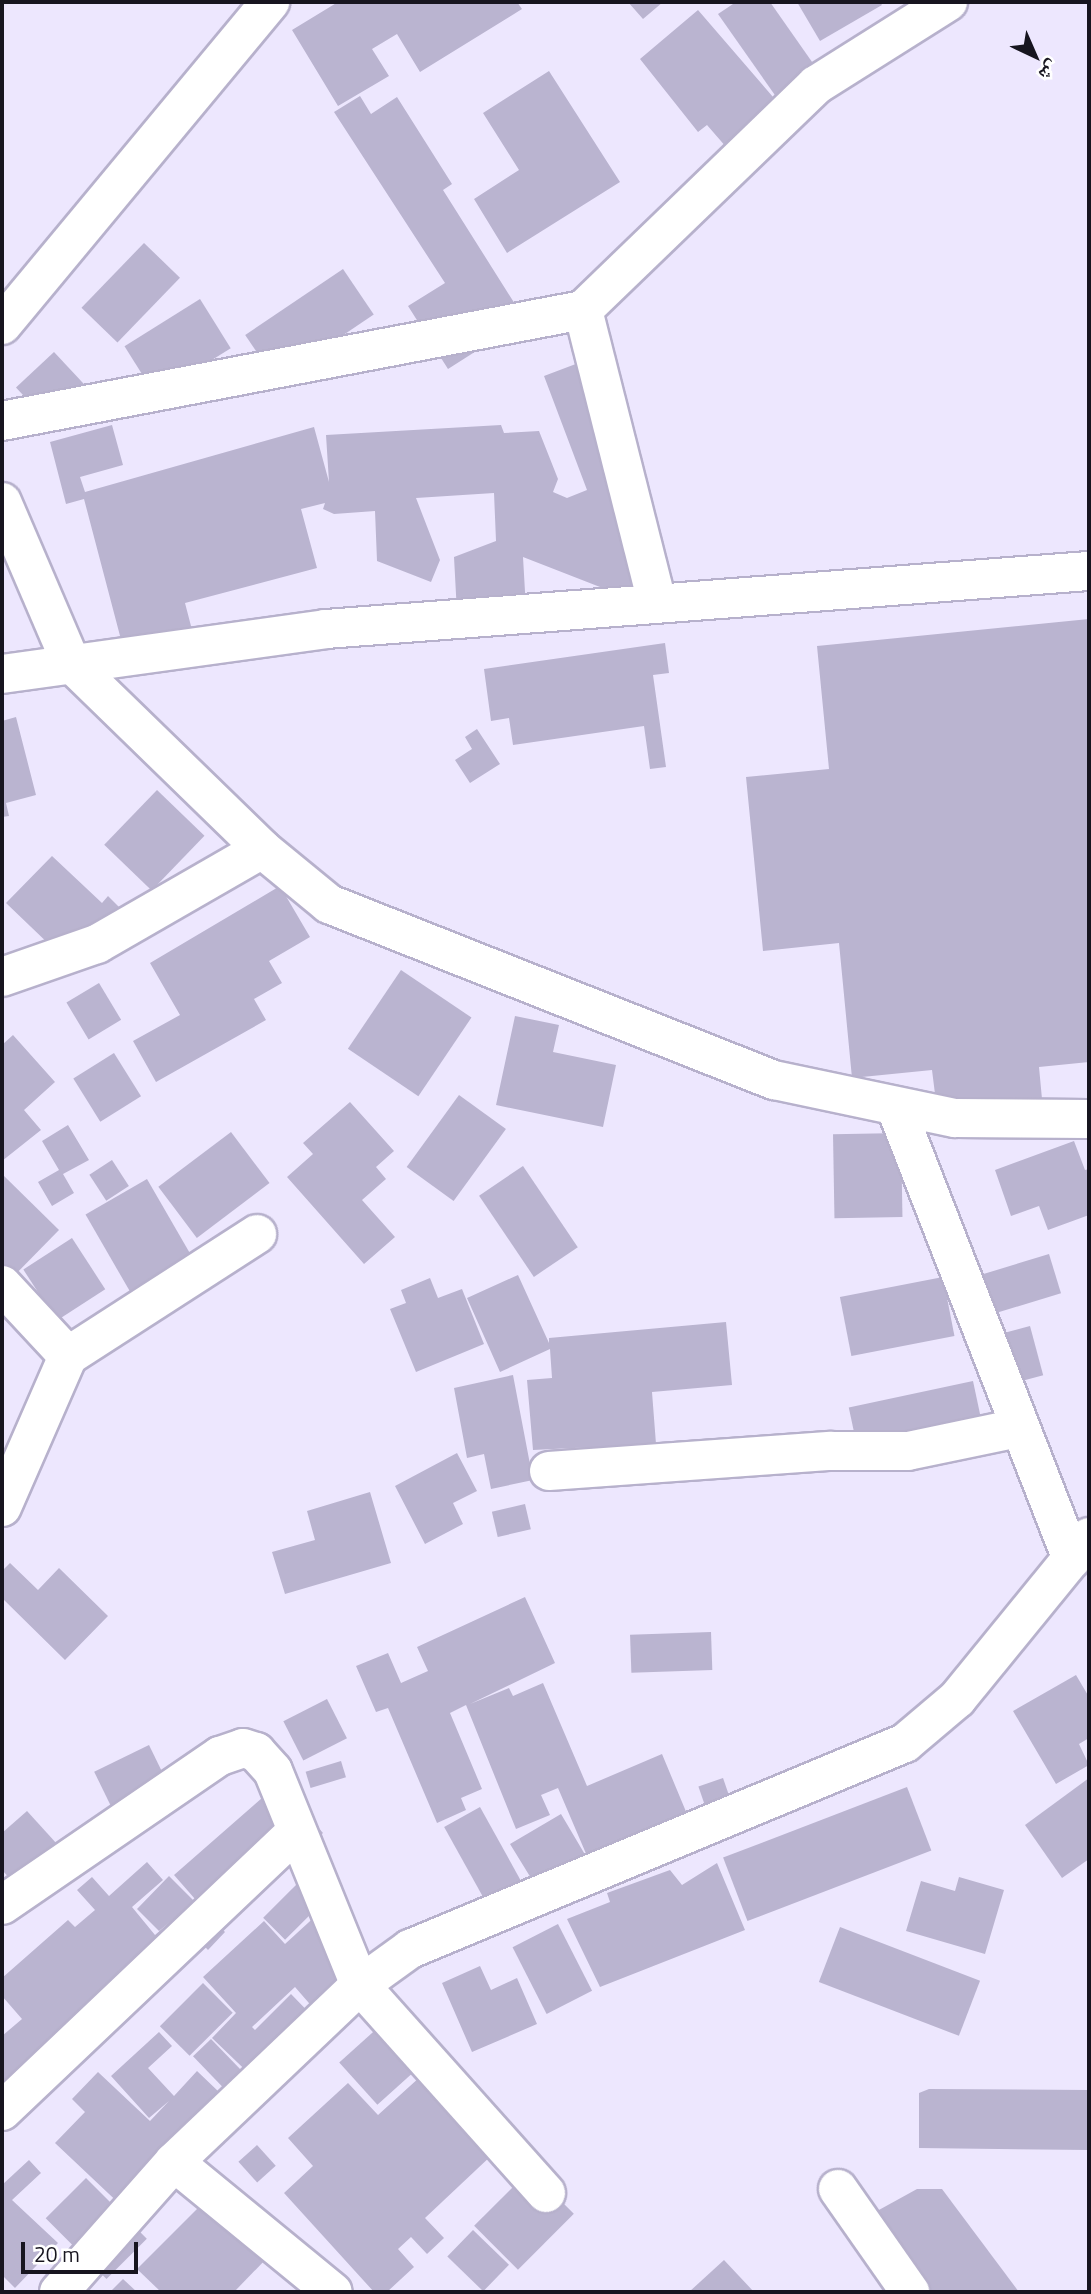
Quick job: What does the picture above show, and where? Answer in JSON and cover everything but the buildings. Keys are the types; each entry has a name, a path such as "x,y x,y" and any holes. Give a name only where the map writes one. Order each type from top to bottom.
{"street":[{"path":"2,325 270,2"},
{"path":"2,421 583,310 816,85 948,2"},
{"path":"583,310 657,603"},
{"path":"2,502 71,663 262,849 349,915 774,1080 896,1108 955,1118 1089,1119"},
{"path":"2,674 326,628 1089,571"},
{"path":"2,977 97,944 262,849"},
{"path":"59,2292 174,2162 360,1985 410,1949 905,1743 957,1699 1080,1548 1018,1429 896,1108"},
{"path":"2,1507 68,1356 257,1234"},
{"path":"2,1285 68,1356"},
{"path":"549,1472 818,1451 908,1451 1018,1429"},
{"path":"2,1905 220,1756 243,1748 256,1752 274,1771 295,1833 360,1985 547,2193"},
{"path":"2,2111 295,1833"},
{"path":"174,2162 311,2287"},
{"path":"838,2189 910,2292"}]}
